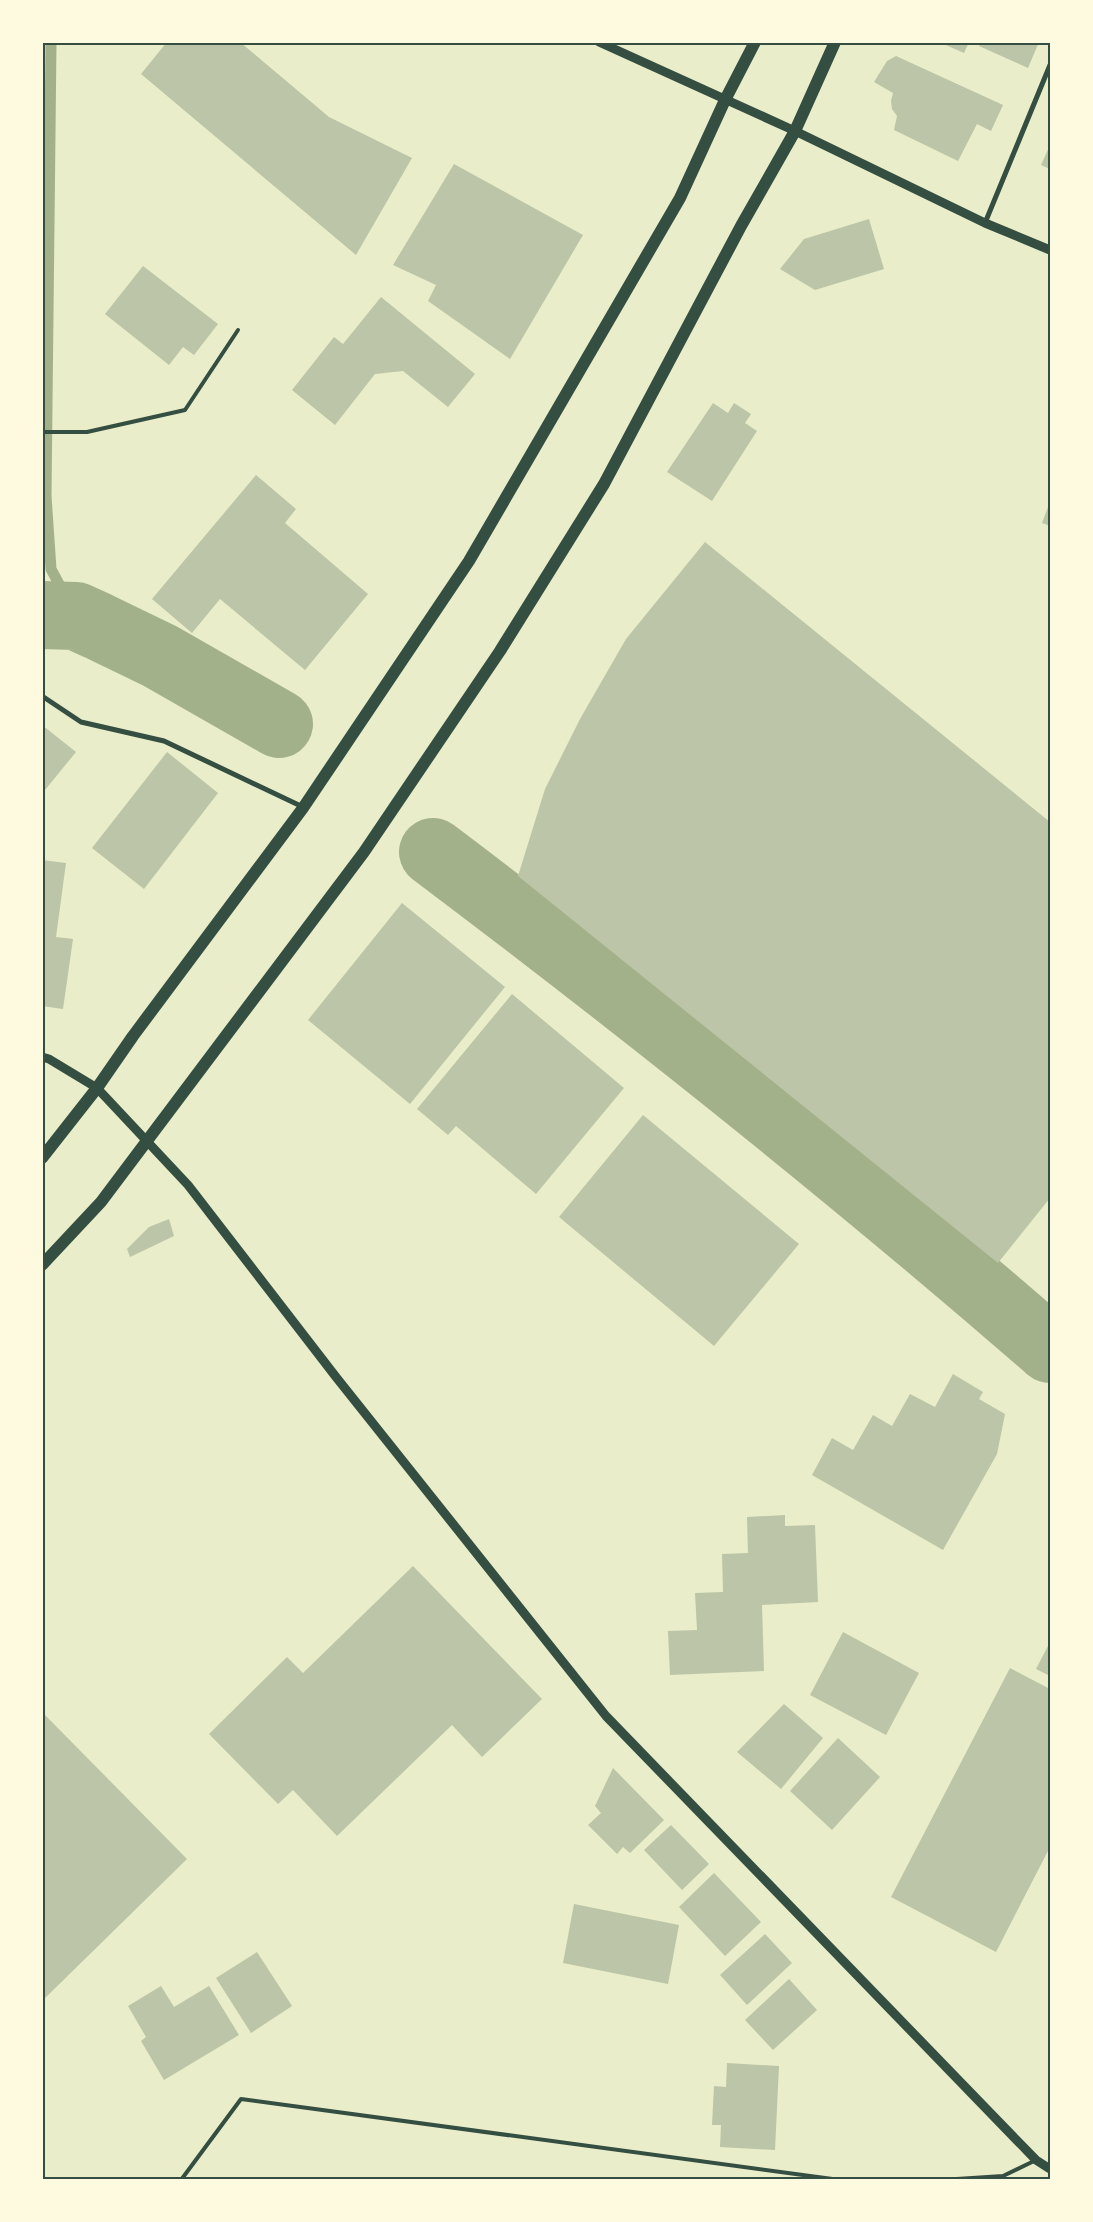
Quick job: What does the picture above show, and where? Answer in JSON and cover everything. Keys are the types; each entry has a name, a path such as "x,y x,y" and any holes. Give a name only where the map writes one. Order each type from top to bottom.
{"main road":[{"path":"42,1158 97,1088 133,1036 303,808 469,561 680,198 725,100 755,42"},
{"path":"42,1265 100,1202 364,852 500,651 604,484 736,234 795,131 835,42"}],"street":[{"path":"599,42 795,131 986,223 1050,250"},
{"path":"986,223 1050,65"},
{"path":"42,696 81,722 164,740 303,808"},
{"path":"42,1057 49,1059 97,1088 148,1140 188,1185 342,1385 606,1716 1036,2160 1050,2169"}],"lane":[{"path":"42,432 87,432 186,410 238,330"},
{"path":"181,2180 241,2099 840,2180"},
{"path":"941,2180 1003,2176 1036,2160"}],"building":[{"path":"167,42 240,42 329,117 412,158 356,255 141,74"},
{"path":"939,42 969,42 964,53"},
{"path":"981,42 1039,42 1028,68 979,46"},
{"path":"896,56 1003,105 991,131 977,124 958,161 894,130 897,116 892,109 893,93 874,82 887,61"},
{"path":"1050,145 1050,169 1041,165"},
{"path":"454,164 583,235 510,359 428,301 436,285 393,265"},
{"path":"869,219 884,269 815,290 780,269 804,239"},
{"path":"143,266 218,324 194,355 183,347 169,365 105,314"},
{"path":"381,297 475,374 448,407 403,371 375,374 335,425 292,390 334,337 343,344"},
{"path":"713,403 728,413 734,403 751,414 745,423 757,431 712,501 667,472"},
{"path":"256,475 296,509 285,523 368,594 305,670 220,599 192,633 152,599"},
{"path":"1050,502 1050,526 1042,523"},
{"path":"705,542 1050,822 1050,1198 998,1263 518,876 545,789 580,719 626,639"},
{"path":"42,725 76,752 45,790 42,788"},
{"path":"167,752 218,793 144,889 92,848"},
{"path":"42,860 66,863 56,937 73,939 63,1009 42,1006"},
{"path":"402,903 505,987 410,1104 308,1020"},
{"path":"512,994 624,1088 536,1194 456,1126 448,1135 417,1109"},
{"path":"643,1115 799,1244 714,1346 559,1217"},
{"path":"169,1219 174,1236 130,1257 127,1249 149,1227"},
{"path":"953,1374 983,1392 979,1399 1005,1414 997,1454 943,1550 812,1475 832,1438 853,1450 873,1415 892,1426 910,1394 935,1407"},
{"path":"785,1515 785,1526 815,1525 818,1602 762,1605 764,1671 670,1675 668,1631 697,1630 695,1593 723,1592 722,1554 748,1553 747,1517"},
{"path":"413,1566 542,1699 482,1757 452,1725 337,1836 293,1790 278,1804 209,1734 287,1657 303,1673"},
{"path":"843,1632 919,1673 886,1735 810,1695"},
{"path":"1050,1642 1050,1676 1036,1669"},
{"path":"1010,1668 1050,1689 1050,1847 996,1952 891,1897"},
{"path":"784,1704 823,1738 781,1789 737,1752"},
{"path":"42,1712 187,1859 42,2001"},
{"path":"838,1738 880,1777 832,1830 790,1791"},
{"path":"613,1768 664,1820 630,1853 623,1847 617,1854 588,1825 601,1813 595,1806"},
{"path":"671,1825 709,1864 682,1890 644,1850"},
{"path":"714,1873 761,1922 725,1956 679,1907"},
{"path":"574,1904 679,1925 668,1984 563,1963"},
{"path":"765,1934 792,1963 747,2005 720,1975"},
{"path":"257,1952 292,2006 251,2033 216,1978"},
{"path":"789,1979 817,2010 773,2050 745,2020"},
{"path":"161,1986 174,2007 209,1986 239,2035 164,2080 141,2041 146,2037 128,2006"},
{"path":"727,2063 779,2066 775,2150 720,2147 721,2125 712,2125 714,2086 726,2087"}],"waterway":[{"path":"51,42 46,496 51,569 76,616"},
{"path":"42,615 76,616 98,626 160,656 279,724"},
{"path":"433,852 746,1095 975,1284 1050,1349"}]}
